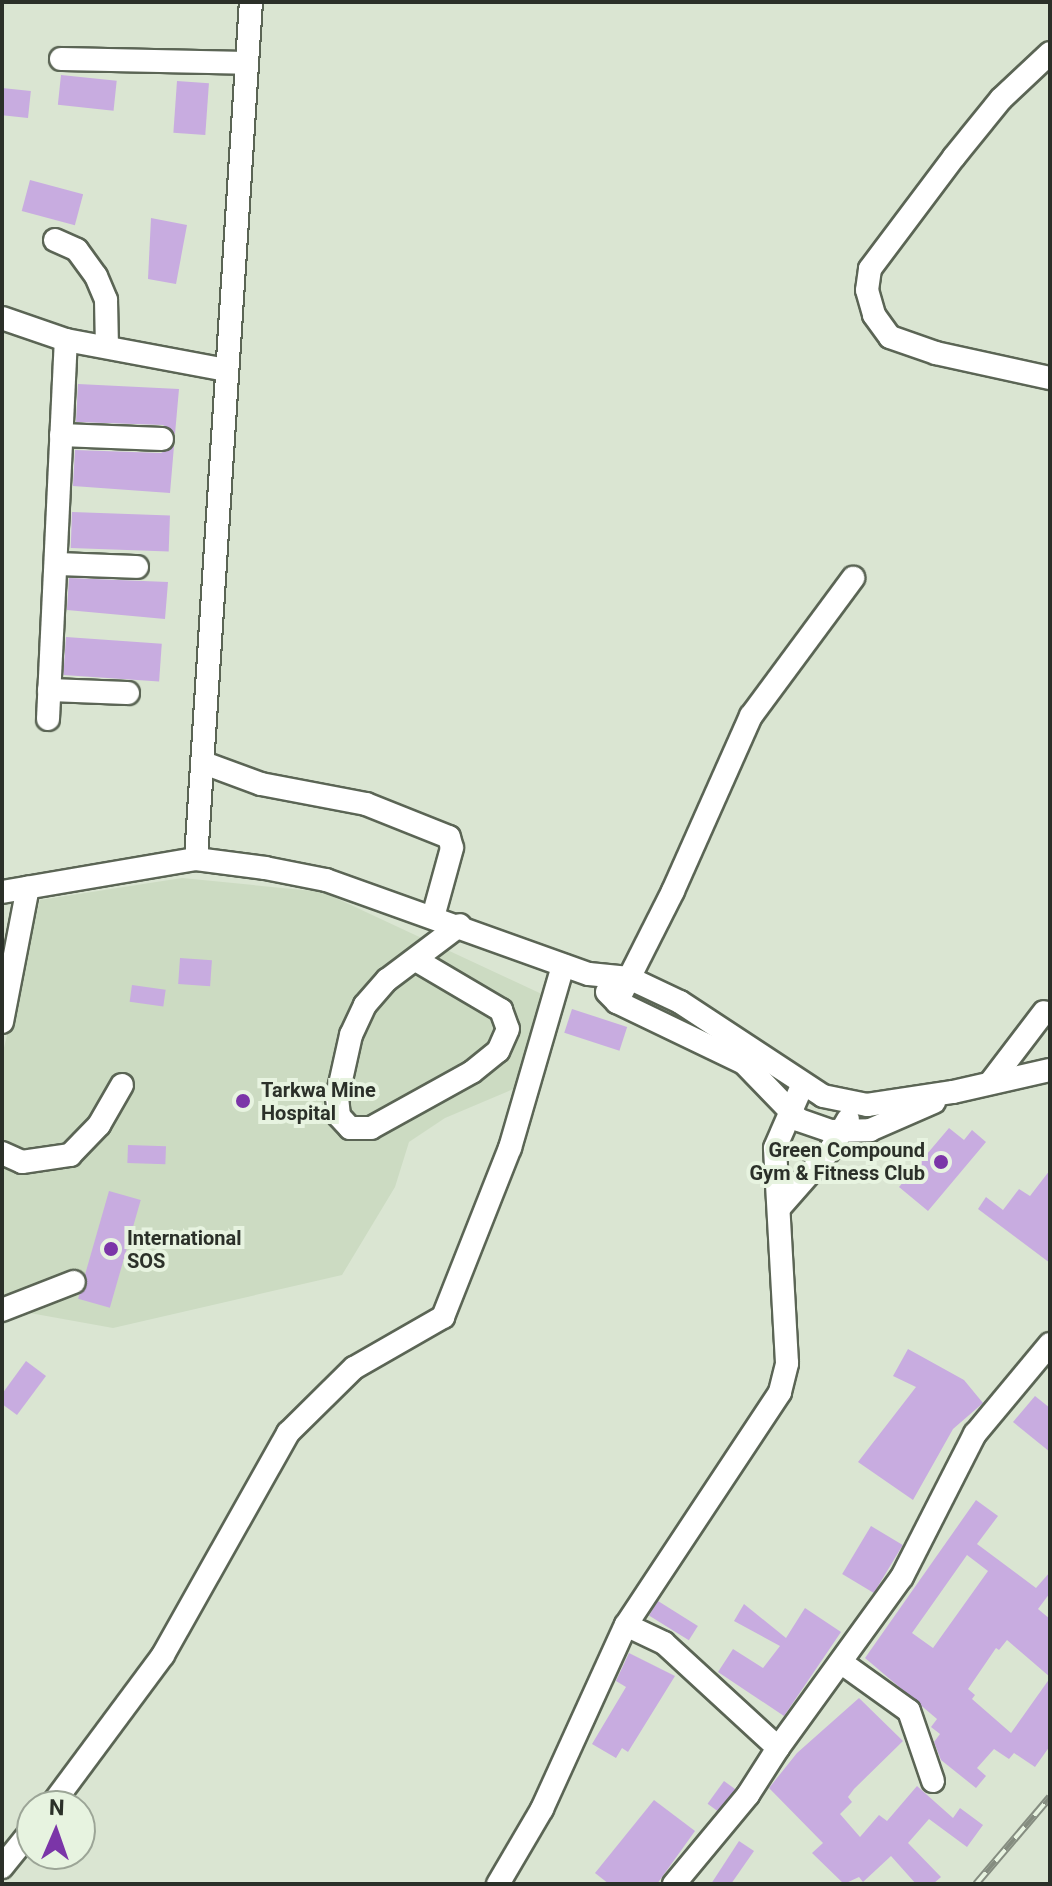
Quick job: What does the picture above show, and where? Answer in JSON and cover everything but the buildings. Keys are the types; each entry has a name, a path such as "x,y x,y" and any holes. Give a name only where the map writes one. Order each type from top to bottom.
{"street":[{"path":"196,859 251,2"},
{"path":"1050,53 1001,99 954,157 870,269 867,290 874,315 890,337 950,356 1050,378"},
{"path":"61,59 247,63"},
{"path":"55,240 77,250 96,276 106,300 107,347"},
{"path":"2,318 66,340 226,370"},
{"path":"48,719 66,340"},
{"path":"61,435 162,439"},
{"path":"56,564 137,567"},
{"path":"617,1002 751,716 853,578"},
{"path":"49,690 128,693"},
{"path":"204,763 261,784 366,804 449,837 452,848 433,917"},
{"path":"2,892 196,859 326,880 460,925 563,966 589,974 629,978 680,1002 764,1080 799,1120 843,1132 870,1130 953,1092"},
{"path":"2,1022 28,887"},
{"path":"416,960 501,1010 508,1029 498,1051 472,1072 371,1128 350,1128 339,1116 337,1098 351,1035 365,1005 387,980 460,925"},
{"path":"63,1790 163,1655 288,1433 354,1368 443,1317 510,1148 563,966"},
{"path":"589,974 617,1002 717,1037 802,1086 851,1102 953,1092 1050,1070"},
{"path":"990,1083 1048,1012"},
{"path":"2,1153 22,1162 70,1155 99,1125 122,1085"},
{"path":"498,1884 542,1809 626,1625 780,1392 787,1363 775,1148 802,1086"},
{"path":"780,1207 843,1132 851,1102"},
{"path":"2,1310 74,1282"},
{"path":"674,1884 748,1795 778,1748 902,1577 969,1443 1050,1344"},
{"path":"626,1625 664,1643 778,1748"},
{"path":"842,1663 909,1711 933,1781"},
{"path":"2,1867 16,1850"}],"shaded area":[{"name":"Tarkwa Mine Hospital","path":"182,878 323,892 546,996 523,1085 445,1118 409,1142 395,1187 342,1275 113,1328 2,1308 2,1056 40,900"}],"railway":[{"path":"976,1884 1050,1797"}],"place":[{"name":"Tarkwa Mine Hospital","path":"243,1101"},
{"name":"Green Compound Gym & Fitness Club","path":"941,1162"},
{"name":"International SOS","path":"111,1249"}]}
